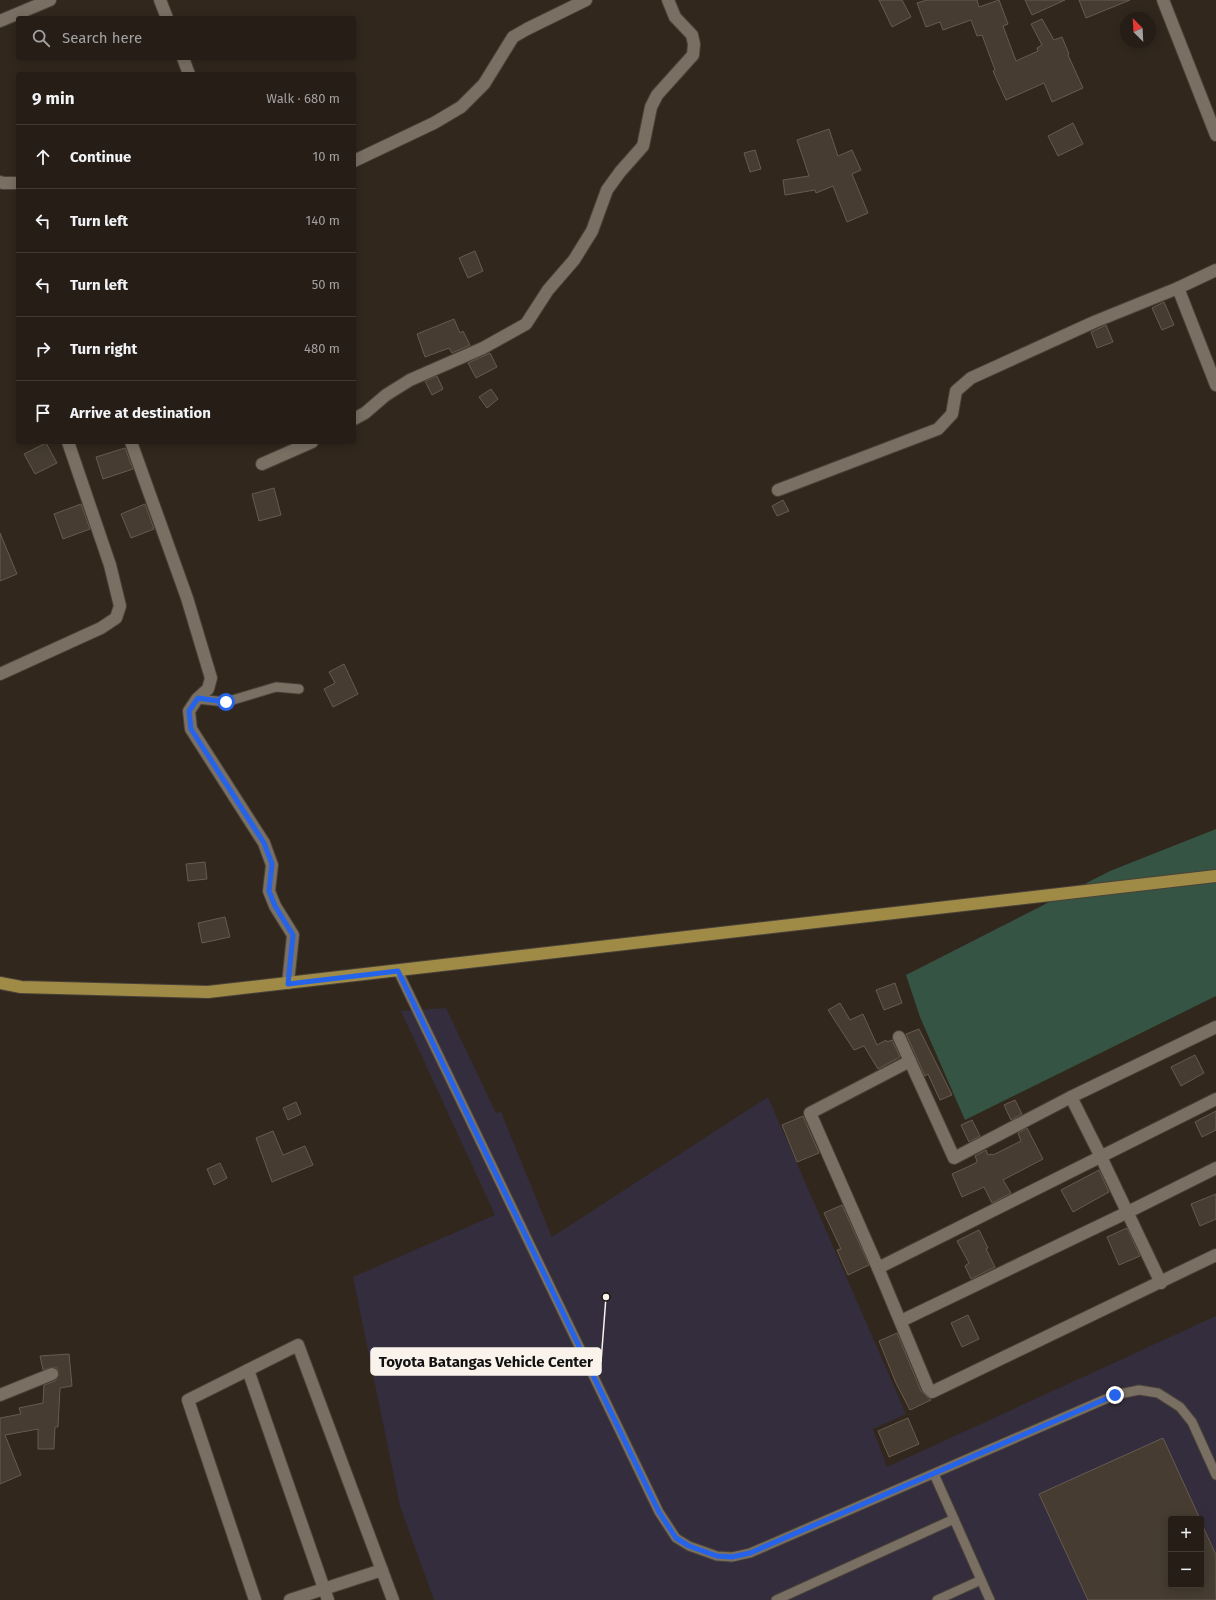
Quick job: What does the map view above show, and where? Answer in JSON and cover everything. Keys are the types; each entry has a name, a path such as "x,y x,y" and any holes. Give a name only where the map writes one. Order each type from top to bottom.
{"main road":[{"path":"0,983 21,987 208,992 1216,876"}],"street":[{"path":"0,21 50,0"},
{"path":"160,0 166,16"},
{"path":"356,160 434,123 461,107 484,84 513,37 586,0"},
{"path":"356,418 365,413 386,395 410,380 483,348 526,324 548,290 574,260 592,231 607,190 620,172 643,146 651,107 657,95 693,55 694,44 692,35 675,17 668,0"},
{"path":"1163,0 1216,134"},
{"path":"184,60 188,72"},
{"path":"0,182 16,183"},
{"path":"778,490 938,429 952,414 956,390 971,378 1094,322 1178,288 1216,270"},
{"path":"1178,288 1216,385"},
{"path":"0,674 101,628 116,618 120,606 110,565 69,444"},
{"path":"132,444 186,598 212,678 208,689 198,698 189,711 191,729 264,843 272,864 269,891 275,906 293,935 288,984"},
{"path":"262,464 307,444"},
{"path":"900,1037 954,1158 1071,1097 1216,1028"},
{"path":"910,1060 810,1113 901,1321 928,1388 932,1392 1216,1255"},
{"path":"1071,1097 1161,1282"},
{"path":"878,1268 1216,1099"},
{"path":"901,1321 1216,1168"},
{"path":"255,1600 188,1400 298,1345 392,1600"},
{"path":"248,1370 327,1595"},
{"path":"0,1395 52,1374"},
{"path":"290,1600 327,1595 382,1570"}],"lane":[{"path":"198,698 226,702 276,687 299,689"},
{"path":"398,971 655,1505 676,1538 689,1546 717,1556 732,1557 750,1553 1115,1395 1139,1390 1158,1393 1180,1407 1192,1422 1216,1475"},
{"path":"934,1474 990,1600"},
{"path":"776,1600 954,1519"},
{"path":"936,1600 981,1580"}],"shaded area":[{"path":"446,1008 496,1113 501,1112 552,1237 768,1097 906,1414 873,1429 887,1467 1216,1316 1216,1600 434,1600 400,1506 353,1277 495,1215 401,1011"}],"green space":[{"path":"1216,829 1216,996 965,1120 920,1017 906,975 1110,871"}],"building":[{"path":"879,0 902,0 911,17 892,27"},
{"path":"927,0 977,0 979,7 999,0 1008,24 1003,26 1016,61 1038,51 1037,48 1042,45 1031,24 1042,19 1054,40 1062,37 1069,54 1068,55 1083,88 1052,102 1044,83 1006,100 993,71 995,70 982,35 977,36 971,20 943,30 940,22 926,27 917,3"},
{"path":"1025,0 1065,0 1032,15"},
{"path":"1079,0 1130,0 1086,18"},
{"path":"1073,123 1083,144 1058,156 1048,136"},
{"path":"829,129 838,156 852,150 861,170 852,174 868,213 847,222 833,186 816,193 815,190 785,195 783,180 809,176 797,140"},
{"path":"755,150 761,169 750,172 744,153"},
{"path":"475,251 483,271 468,278 459,258"},
{"path":"1164,302 1174,325 1162,330 1152,308"},
{"path":"454,319 460,333 463,331 470,345 452,353 449,348 425,357 417,334"},
{"path":"1106,325 1113,342 1097,348 1091,332"},
{"path":"490,353 497,367 476,378 468,363"},
{"path":"437,376 443,389 432,395 425,381"},
{"path":"491,389 498,399 487,408 479,397"},
{"path":"47,444 57,463 35,474 24,454"},
{"path":"125,448 133,469 103,479 96,457"},
{"path":"274,488 281,515 259,521 252,494"},
{"path":"783,500 789,511 777,516 772,506"},
{"path":"81,504 90,529 63,539 54,514"},
{"path":"145,504 154,529 131,538 121,514"},
{"path":"0,533 17,574 0,581"},
{"path":"344,664 358,694 333,707 324,689 335,683 329,672"},
{"path":"205,862 207,879 188,881 186,864"},
{"path":"225,917 230,937 202,943 198,923"},
{"path":"895,983 902,1003 884,1010 876,990"},
{"path":"840,1003 850,1020 863,1014 877,1045 886,1040 887,1042 892,1040 900,1057 878,1069 864,1046 854,1050 828,1010"},
{"path":"919,1029 952,1095 940,1100 928,1074 925,1076 906,1034"},
{"path":"1195,1055 1204,1073 1181,1086 1171,1067"},
{"path":"1015,1100 1022,1114 1011,1120 1004,1105"},
{"path":"296,1102 301,1114 288,1120 283,1108"},
{"path":"1216,1111 1216,1130 1202,1137 1195,1122"},
{"path":"803,1116 819,1153 797,1162 782,1125"},
{"path":"972,1120 980,1136 969,1142 961,1125"},
{"path":"1027,1128 1043,1159 1003,1180 1011,1193 992,1203 984,1187 962,1197 952,1174 976,1163 977,1161 975,1156 986,1150 988,1155 993,1155 1021,1141 1018,1133"},
{"path":"273,1131 283,1155 305,1146 313,1165 272,1182 256,1138"},
{"path":"220,1163 227,1178 214,1185 207,1169"},
{"path":"1099,1170 1109,1192 1073,1212 1061,1190"},
{"path":"1216,1194 1216,1219 1200,1226 1191,1204"},
{"path":"842,1205 869,1265 848,1275 837,1250 841,1249 824,1213"},
{"path":"1127,1228 1140,1256 1119,1265 1107,1237"},
{"path":"979,1230 995,1267 971,1279 965,1266 969,1263 957,1241"},
{"path":"968,1315 979,1339 962,1347 951,1323"},
{"path":"897,1333 921,1391 931,1400 910,1410 896,1383 879,1341"},
{"path":"69,1354 72,1386 60,1388 58,1427 55,1427 54,1449 38,1449 38,1429 5,1435 21,1475 0,1484 0,1418 21,1414 19,1408 43,1403 44,1385 55,1381 59,1375 57,1368 53,1367 43,1370 40,1356"},
{"path":"908,1418 919,1444 889,1457 878,1431"},
{"path":"1163,1438 1199,1516 1168,1516 1168,1588 1204,1588 1204,1529 1216,1555 1216,1600 1088,1600 1039,1494"}],"place":[{"name":"Toyota Batangas Vehicle Center","path":"606,1297"}],"route":[{"path":"226,702 198,698 189,711 191,729 264,843 272,864 269,891 275,906 293,935 288,984 398,971 659,1512 676,1538 689,1546 717,1556 732,1557 763,1549 1115,1395"}]}
